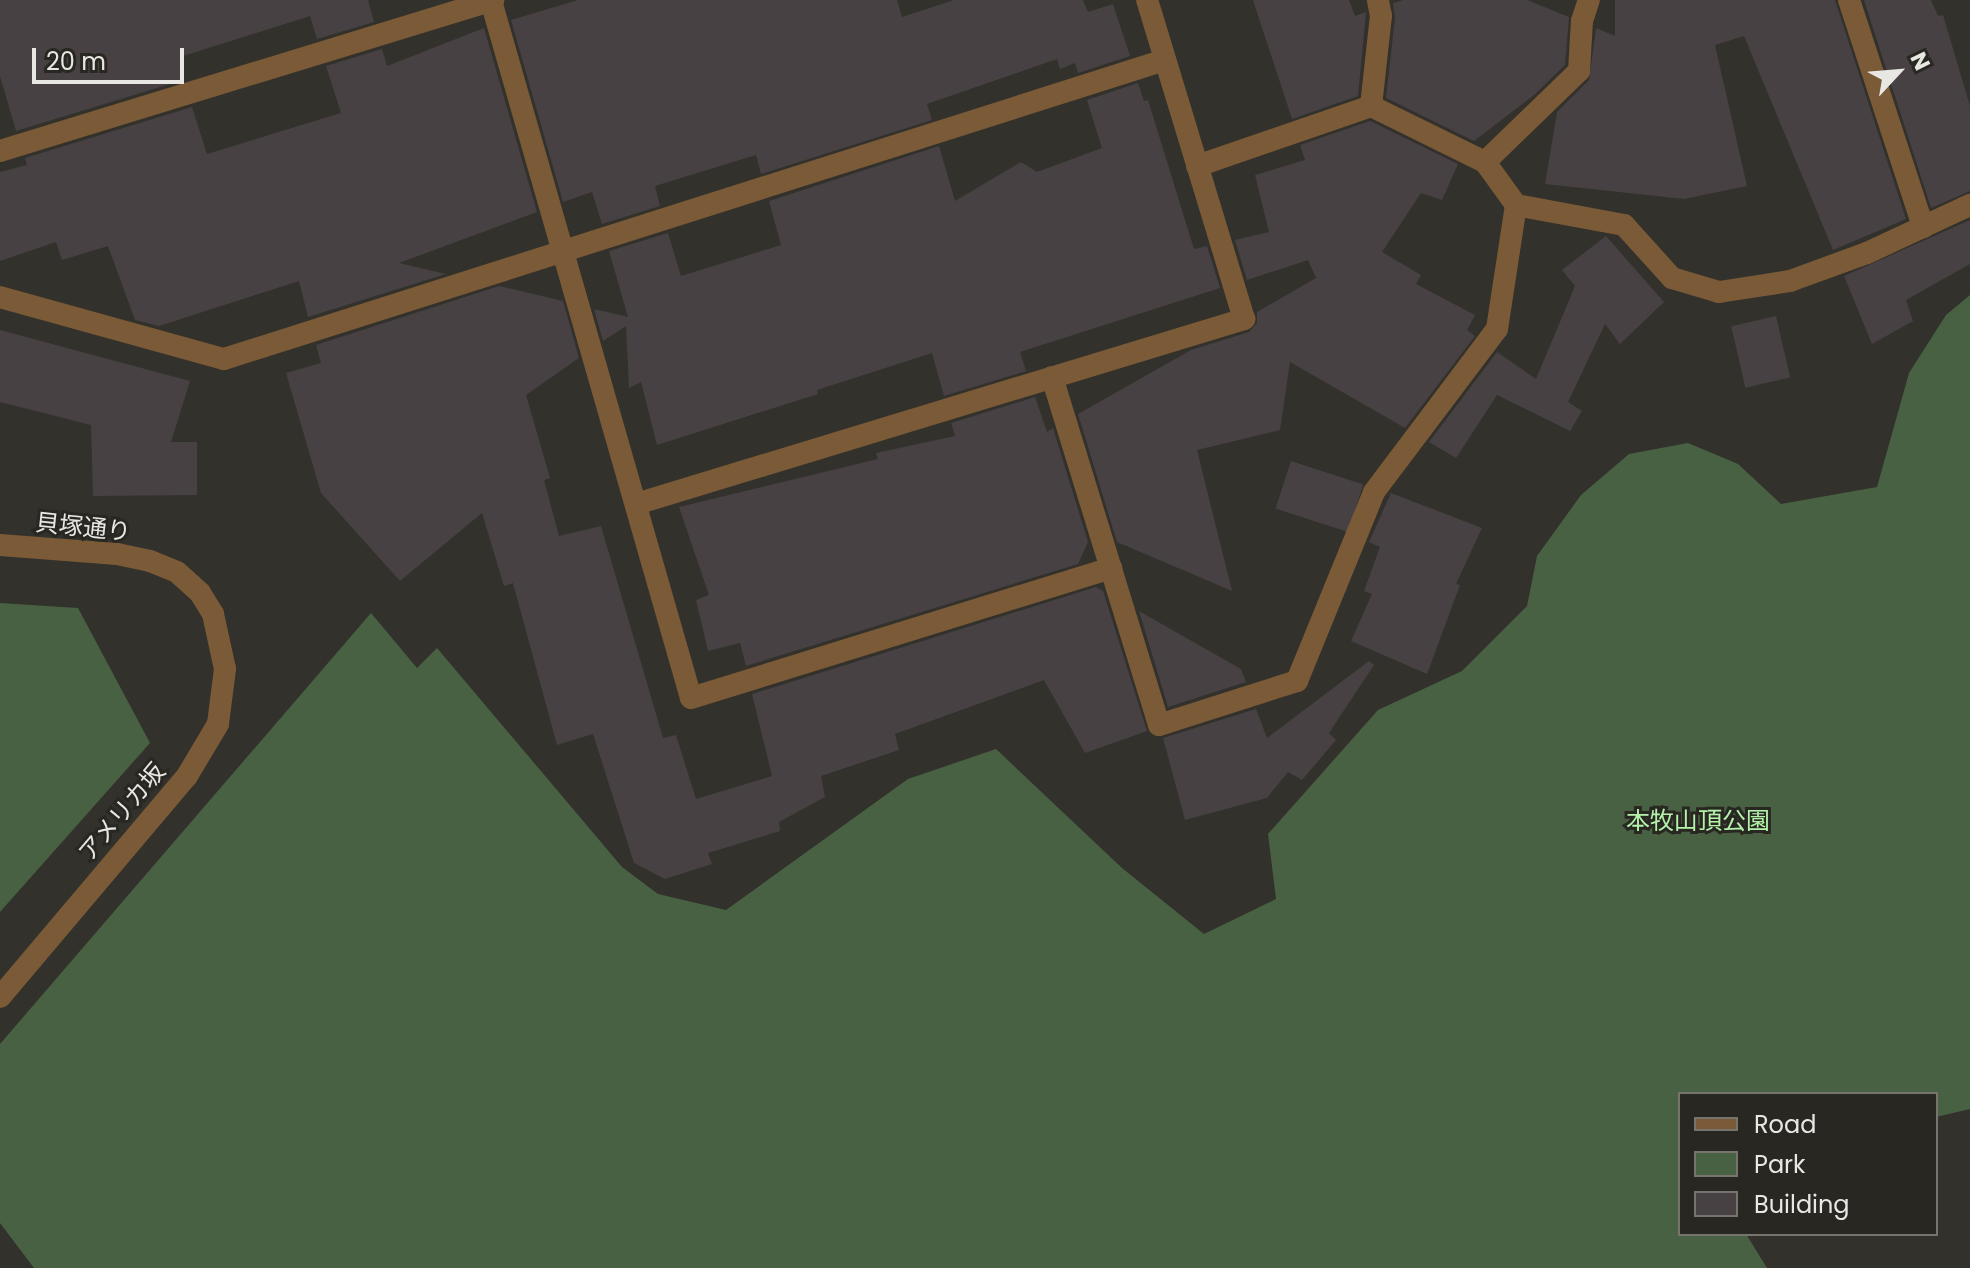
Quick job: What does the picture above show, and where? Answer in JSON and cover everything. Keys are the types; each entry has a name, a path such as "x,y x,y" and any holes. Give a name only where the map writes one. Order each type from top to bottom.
{"street":[{"path":"0,151 492,0 691,698 1111,568"},
{"path":"636,504 1244,319 1147,0"},
{"path":"1371,106 1381,16 1378,0"},
{"path":"1485,162 1579,71 1582,21 1589,0"},
{"path":"1849,0 1923,227"},
{"path":"0,297 224,359 1165,60"},
{"path":"1197,166 1371,106 1485,162 1516,205 1624,225 1672,278 1719,292 1790,281 1867,253 1970,205"},
{"path":"1052,377 1159,725 1297,681 1374,492 1497,329 1516,205"},
{"name":"貝塚通り","path":"0,545 91,550 150,561 177,572 200,593 220,635"},
{"name":"アメリカ坂","path":"0,997 187,776 218,724 225,669 220,635"}],"green space":[{"name":"本牧山頂公園","path":"1970,295 1970,1109 1938,1117 1938,1092 1678,1092 1678,1236 1747,1236 1767,1268 34,1268 0,1223 0,1044 371,613 417,668 437,648 622,867 658,894 726,910 908,779 996,749 1122,868 1204,934 1276,899 1268,834 1378,710 1462,671 1527,606 1537,556 1581,495 1629,454 1688,443 1738,464 1781,504 1877,487 1909,373 1946,315"},
{"path":"0,603 78,608 150,743 0,912"}],"building":[{"path":"0,0 368,0 374,22 317,39 310,16 180,57 183,80 16,131 0,76"},
{"path":"578,0 897,0 902,17 954,0 1083,0 1088,12 1113,4 1130,56 1078,73 1075,63 1060,69 1057,59 927,104 932,120 761,174 756,155 655,186 660,206 602,224 592,192 563,202 511,20"},
{"path":"1253,0 1349,0 1355,16 1366,12 1358,96 1292,119"},
{"path":"1403,0 1527,0 1569,17 1565,65 1534,95 1474,141 1386,98 1395,18 1393,3"},
{"path":"1615,0 1835,0 1906,219 1833,250 1744,36 1715,45 1747,186 1684,199 1545,184 1557,112 1589,80 1596,28 1615,36"},
{"path":"1864,0 1931,0 1938,16 1943,15 1970,106 1970,191 1931,208"},
{"path":"484,28 537,212 399,263 446,274 308,317 299,281 159,326 135,320 108,246 62,260 56,242 0,261 0,172 27,165 25,158 192,107 207,154 341,113 326,66 382,49 387,66"},
{"path":"1138,83 1144,101 1148,100 1194,249 1207,246 1220,288 1020,352 1026,371 944,396 932,353 817,390 818,394 657,445 641,382 629,388 626,326 603,341 594,309 628,317 609,251 668,233 681,276 781,245 769,201 939,146 955,201 1021,162 1037,172 1102,148 1087,100"},
{"path":"1370,121 1458,164 1442,200 1421,193 1382,252 1421,275 1416,284 1475,315 1467,330 1475,336 1405,428 1290,362 1280,430 1197,450 1232,591 1117,542 1078,414 1191,350 1249,332 1257,323 1257,312 1316,278 1308,260 1247,280 1235,240 1269,232 1255,175 1305,160 1300,145"},
{"path":"1970,220 1970,264 1906,300 1913,321 1872,344 1844,276"},
{"path":"1606,236 1664,302 1620,344 1605,324 1568,402 1582,411 1570,431 1497,395 1456,458 1429,442 1497,352 1536,379 1575,286 1562,270"},
{"path":"499,286 563,301 579,358 526,395 550,478 544,480 559,536 601,526 663,738 676,735 696,799 772,776 752,694 1096,587 1103,591 1147,731 1085,753 1044,680 895,734 899,750 821,776 825,797 779,822 780,831 708,853 712,864 665,879 634,863 593,734 557,745 513,583 504,586 482,513 400,581 321,493 286,373 321,363 316,345"},
{"path":"1776,316 1790,377 1745,388 1731,326"},
{"path":"0,330 190,381 171,442 197,442 197,495 93,496 91,425 0,402"},
{"path":"1035,397 1047,432 1053,428 1088,542 1078,564 746,666 740,643 708,651 696,600 709,595 679,507 878,459 876,453 955,436 951,423"},
{"path":"1291,461 1363,484 1348,532 1276,509"},
{"path":"1391,493 1482,528 1456,584 1460,585 1427,674 1351,641 1372,594 1364,591 1380,547 1369,542"},
{"path":"1139,611 1241,669 1246,682 1168,707"},
{"path":"1369,661 1374,665 1329,733 1336,740 1302,780 1288,772 1267,798 1185,820 1163,738 1256,709 1267,738"}]}
